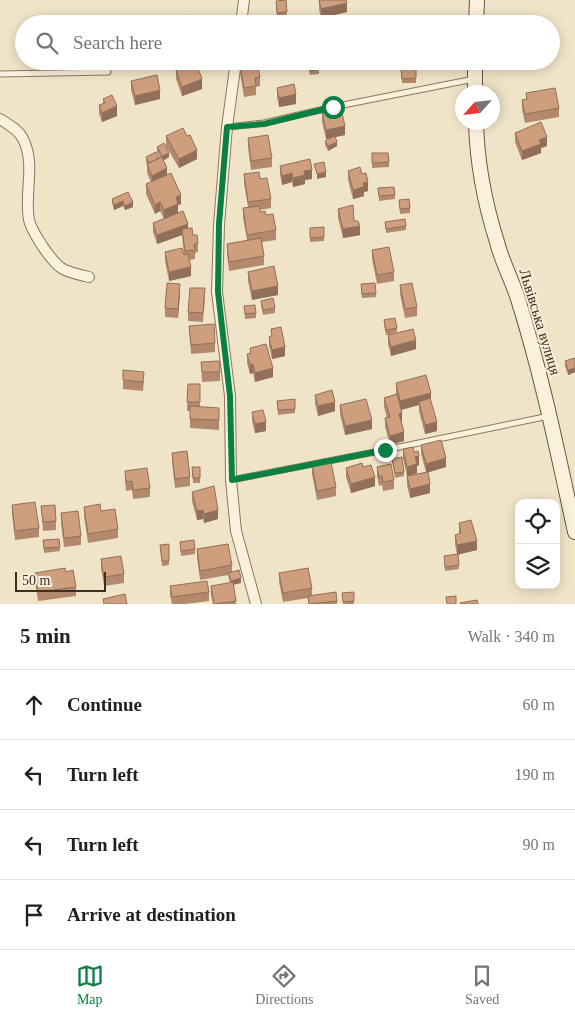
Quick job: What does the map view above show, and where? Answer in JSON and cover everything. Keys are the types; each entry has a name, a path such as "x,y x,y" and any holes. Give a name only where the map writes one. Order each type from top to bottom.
{"street":[{"path":"242,15 244,0"},
{"path":"476,15 477,0"},
{"path":"235,70 227,127 219,224 218,292 230,396 232,480 236,532 256,604"},
{"path":"475,70 475,85"},
{"path":"0,119 14,128 23,137 26,146 30,164 29,221 38,239 55,265 67,272 89,277"},
{"name":"Львівська вулиця","path":"476,130 482,183 497,243 518,298 550,416 575,532"}],"lane":[{"path":"0,74 108,72"},
{"path":"227,127 264,124 333,107 455,89"},
{"path":"232,480 550,416"}],"building":[{"path":"286,0 287,12 277,13 276,1"},
{"path":"319,0 346,0 347,3 321,9"},
{"path":"176,70 199,70 202,79 182,87"},
{"path":"241,70 259,70 260,77 255,78 256,86 244,88"},
{"path":"401,70 416,70 416,78 402,79"},
{"path":"157,75 160,90 135,96 131,81"},
{"path":"294,84 296,94 279,98 277,88"},
{"path":"555,88 559,108 525,114 522,100 527,99 526,93"},
{"path":"112,95 117,106 102,113 99,105 105,103 103,99"},
{"path":"341,109 345,126 326,130 322,113"},
{"path":"541,122 547,137 539,140 541,144 522,151 515,133"},
{"path":"183,128 187,136 190,135 197,150 179,159 166,136"},
{"path":"268,135 272,158 251,161 248,138"},
{"path":"335,136 337,142 328,146 325,141"},
{"path":"164,143 169,153 162,156 157,147"},
{"path":"156,152 159,158 149,163 146,157"},
{"path":"372,153 388,153 389,162 372,163"},
{"path":"162,157 167,168 152,176 147,164"},
{"path":"310,159 312,170 304,171 305,175 293,178 292,173 282,176 280,166"},
{"path":"324,162 326,172 317,174 314,164"},
{"path":"360,167 362,174 366,173 368,182 363,183 364,187 353,190 348,171"},
{"path":"259,172 260,179 267,178 271,199 248,202 244,174"},
{"path":"171,173 181,195 176,197 178,204 164,210 160,202 155,205 146,184"},
{"path":"394,187 395,195 379,196 378,188"},
{"path":"128,192 133,202 125,206 123,201 114,205 112,199"},
{"path":"409,199 410,208 400,209 399,200"},
{"path":"353,205 354,221 358,221 360,226 343,229 338,209"},
{"path":"259,206 260,212 265,211 266,215 273,214 276,230 247,235 243,208"},
{"path":"183,211 188,224 157,235 153,223"},
{"path":"405,219 406,226 386,229 385,222"},
{"path":"324,227 324,237 310,238 310,228"},
{"path":"192,228 193,235 197,235 198,243 194,244 195,250 185,251 182,229"},
{"path":"261,238 264,256 229,262 227,244"},
{"path":"389,247 394,272 377,275 372,250"},
{"path":"182,248 184,255 188,254 191,267 169,272 165,252"},
{"path":"274,266 278,286 252,291 248,272"},
{"path":"167,283 180,284 178,309 165,308"},
{"path":"375,283 376,293 362,294 361,284"},
{"path":"412,283 417,307 405,309 400,285"},
{"path":"190,288 205,288 203,313 188,312"},
{"path":"273,298 275,308 263,310 261,301"},
{"path":"255,305 256,313 245,314 244,306"},
{"path":"395,318 397,328 386,330 384,320"},
{"path":"214,324 215,343 191,345 189,326"},
{"path":"281,327 285,347 272,350 269,337 272,336 271,329"},
{"path":"413,329 416,340 391,347 388,335"},
{"path":"266,344 273,368 255,373 253,364 250,365 247,354 251,353 250,348"},
{"path":"575,358 575,368 568,370 565,361"},
{"path":"219,361 220,372 202,372 201,362"},
{"path":"123,370 144,372 143,382 123,380"},
{"path":"426,375 431,393 400,401 396,383"},
{"path":"188,384 200,384 200,402 187,402"},
{"path":"332,390 335,402 318,406 315,395"},
{"path":"397,394 402,413 399,414 404,432 390,436 385,418 390,417 384,398"},
{"path":"430,398 437,422 425,425 419,402"},
{"path":"295,399 295,409 278,410 277,401"},
{"path":"366,399 372,420 345,426 340,405"},
{"path":"190,406 219,408 219,420 190,419"},
{"path":"263,410 266,422 255,424 252,412"},
{"path":"441,440 446,458 426,464 421,445"},
{"path":"413,447 414,452 418,451 419,456 415,457 417,464 407,467 403,449"},
{"path":"187,451 190,477 175,479 172,453"},
{"path":"402,457 404,472 395,473 392,459"},
{"path":"331,462 336,487 317,491 312,465"},
{"path":"362,463 363,467 371,465 375,477 351,484 346,468"},
{"path":"391,464 394,480 383,482 382,476 379,477 377,467"},
{"path":"192,467 200,467 200,478 193,478"},
{"path":"147,468 150,488 133,490 132,481 126,482 125,471"},
{"path":"428,472 430,484 410,489 407,476"},
{"path":"214,486 218,510 204,514 203,510 197,511 192,492"},
{"path":"35,502 39,528 15,531 12,505"},
{"path":"100,504 101,511 115,509 118,529 88,534 84,507"},
{"path":"55,505 56,521 43,522 41,506"},
{"path":"78,511 81,536 64,538 61,513"},
{"path":"471,520 477,541 457,545 455,535 461,533 459,523"},
{"path":"59,539 60,547 44,548 43,540"},
{"path":"194,540 195,549 181,551 180,542"},
{"path":"169,544 169,561 162,561 160,545"},
{"path":"228,544 232,565 200,571 197,549"},
{"path":"458,554 459,565 445,567 444,556"},
{"path":"121,556 124,574 104,577 101,559"},
{"path":"65,568 66,572 73,570 76,587 38,592 35,573"},
{"path":"308,568 312,588 283,593 279,573"},
{"path":"239,570 241,578 231,581 228,573"},
{"path":"207,581 209,592 172,597 170,586"},
{"path":"233,582 236,601 214,604 211,586"},
{"path":"336,592 337,601 309,604 308,596"},
{"path":"354,592 354,601 343,602 342,593"},
{"path":"125,594 127,604 104,604 103,599"},
{"path":"456,596 456,604 447,604 446,597"},
{"path":"477,600 478,604 460,604 460,603"}],"route":[{"path":"333,107 264,124 227,127 219,224 218,292 230,396 232,480 385,450"}]}
